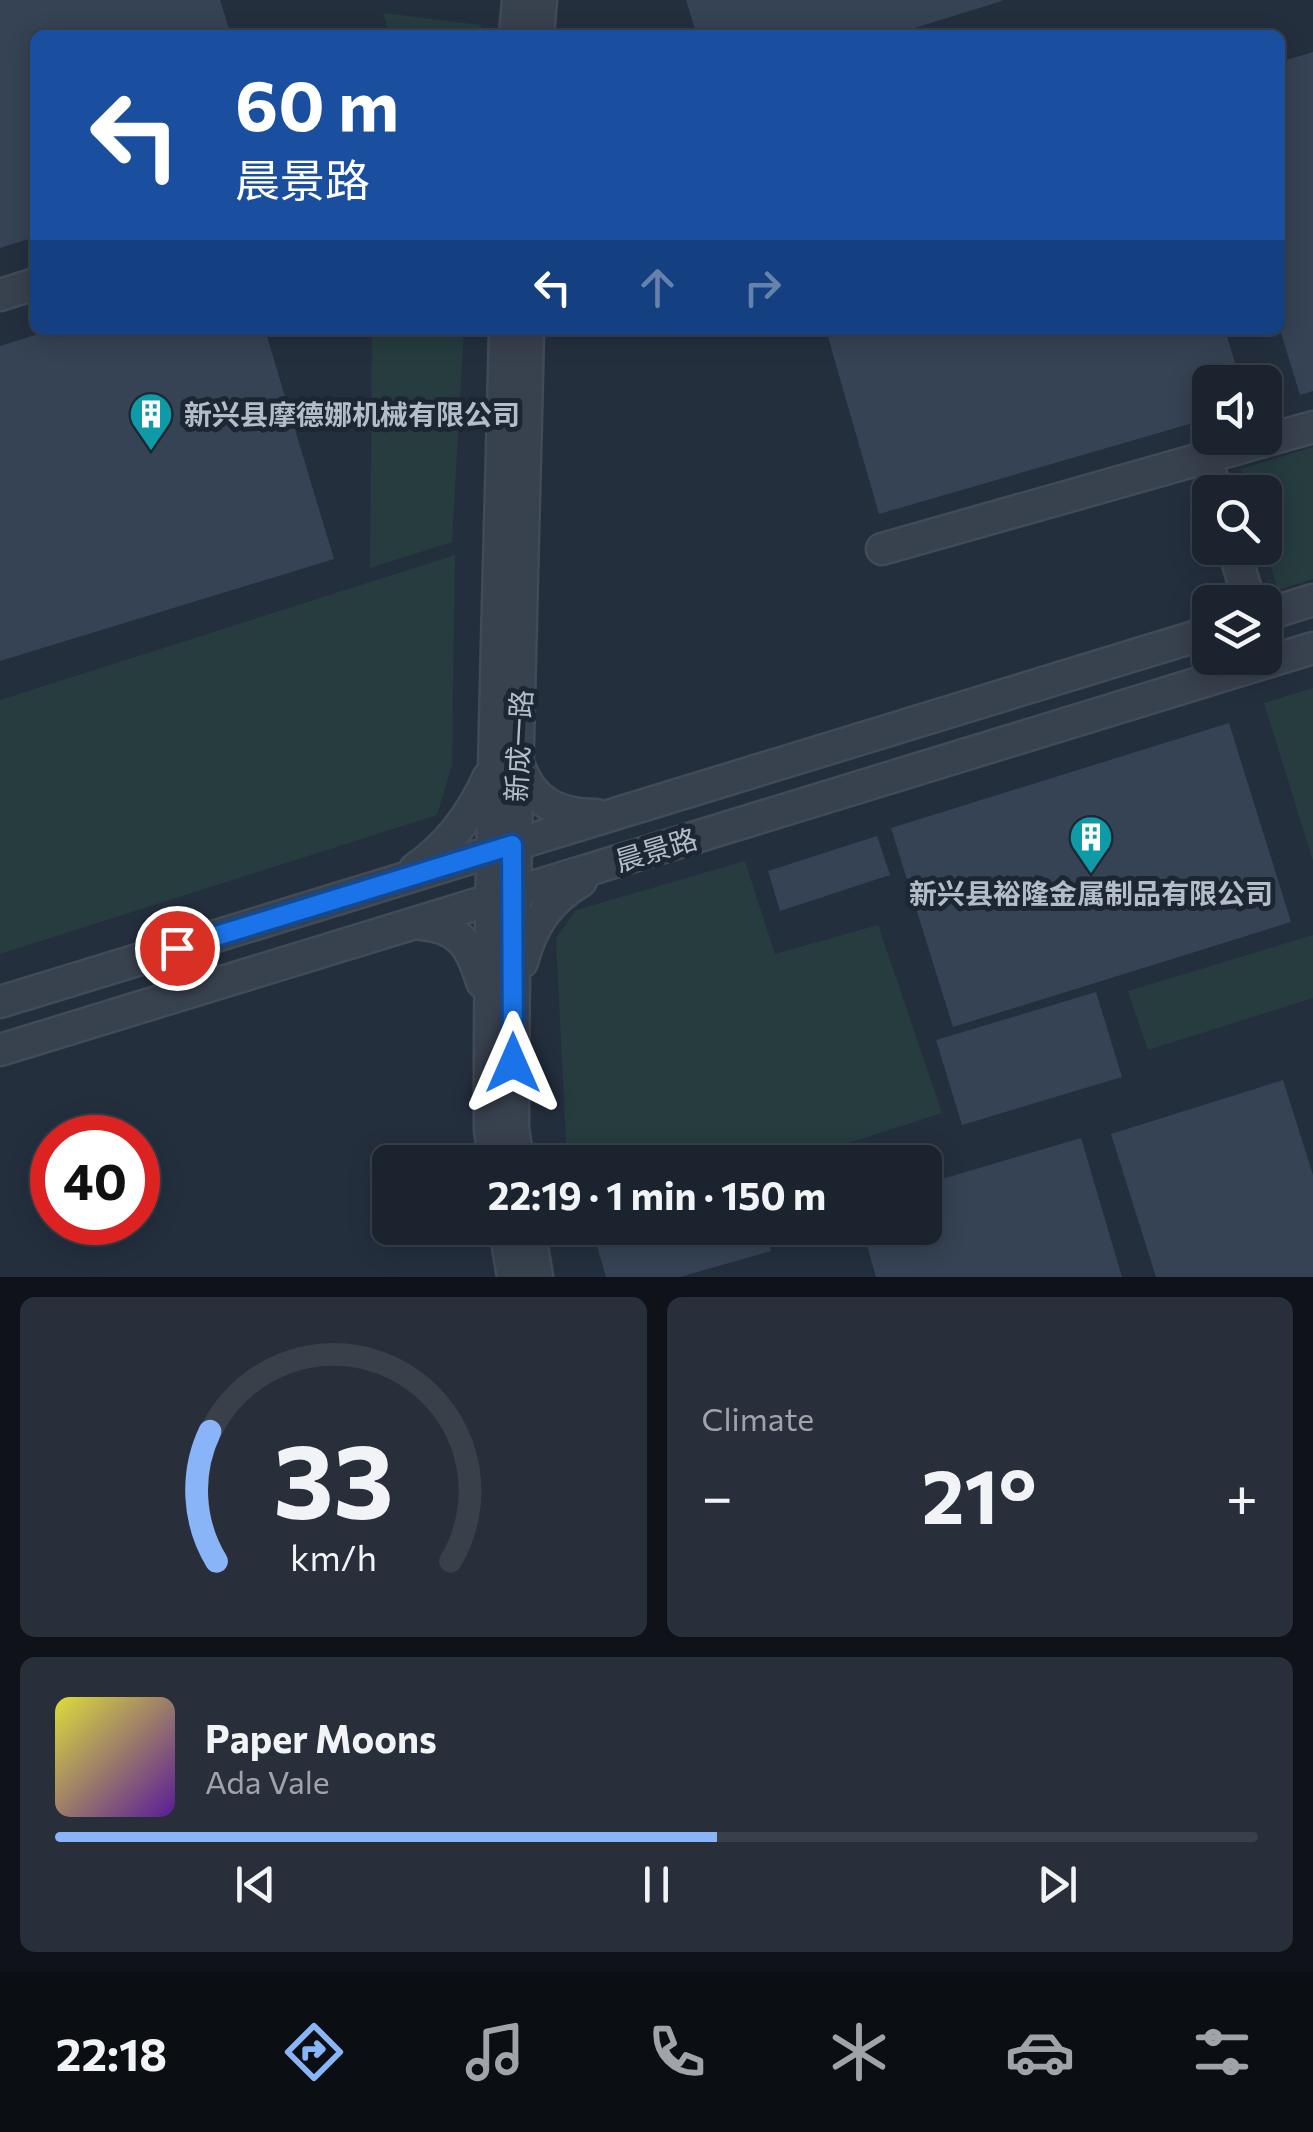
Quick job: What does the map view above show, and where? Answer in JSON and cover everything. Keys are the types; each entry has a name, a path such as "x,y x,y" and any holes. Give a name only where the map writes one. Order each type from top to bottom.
{"street":[{"path":"515,30 518,0"},
{"path":"538,30 541,0"},
{"path":"0,295 30,286"},
{"name":"新成一路","path":"505,335 506,764"},
{"name":"新成一路","path":"492,1145 490,1130 501,1003 501,848 528,335"},
{"path":"882,549 1313,427"},
{"path":"1206,458 1211,475"},
{"path":"1282,610 1313,600"},
{"name":"晨景路","path":"0,1002 1192,638"},
{"name":"晨景路","path":"0,1050 1313,648"},
{"path":"389,883 442,848 506,764 550,808 575,815 609,816"},
{"path":"501,1003 532,928 550,903 608,864"},
{"path":"413,924 458,932 470,946 501,1003"},
{"name":"新成一路","path":"501,1003 516,1145"},
{"path":"508,1245 513,1277"},
{"path":"532,1245 537,1277"}],"green space":[{"path":"383,13 481,25 480,30 388,30"},
{"path":"372,335 464,335 452,542 370,568"},
{"path":"1313,447 1313,579 1282,589 1282,585 1276,585 1270,565 1282,565 1282,475 1243,475 1241,469"},
{"path":"455,555 452,765 437,815 0,954 0,700"},
{"path":"1313,688 1313,861 1264,703"},
{"path":"745,861 775,954 878,925 942,1113 842,1145 566,1145 556,938 576,910"},
{"path":"1313,935 1313,998 1148,1050 1128,991"}],"building":[{"path":"0,0 220,0 229,30 30,30 30,239 0,248"},
{"path":"686,0 1002,0 908,30 695,30"},
{"path":"1313,52 1313,391 1300,395 1282,335 1285,335 1285,60"},
{"name":"新兴县摩德娜机械有限公司","path":"35,335 267,335 334,559 0,661 0,346"},
{"path":"827,335 1227,335 1236,365 1192,365 1192,423 879,514"},
{"name":"新兴县裕隆金属制品有限公司","path":"1229,723 1291,922 953,1027 891,828"},
{"path":"877,836 890,875 780,911 768,871"},
{"path":"1096,992 1122,1077 962,1125 936,1040"},
{"path":"1283,1080 1313,1175 1313,1277 1156,1277 1111,1134"},
{"path":"1081,1138 1122,1277 876,1277 867,1245 942,1245 942,1179"},
{"path":"769,1245 771,1251 680,1277 606,1277 597,1246"}],"place":[{"name":"新兴县摩德娜机械有限公司","path":"151,452"},
{"name":"新兴县裕隆金属制品有限公司","path":"1091,875"}],"route":[{"path":"177,948 512,845 513,1063"}]}
